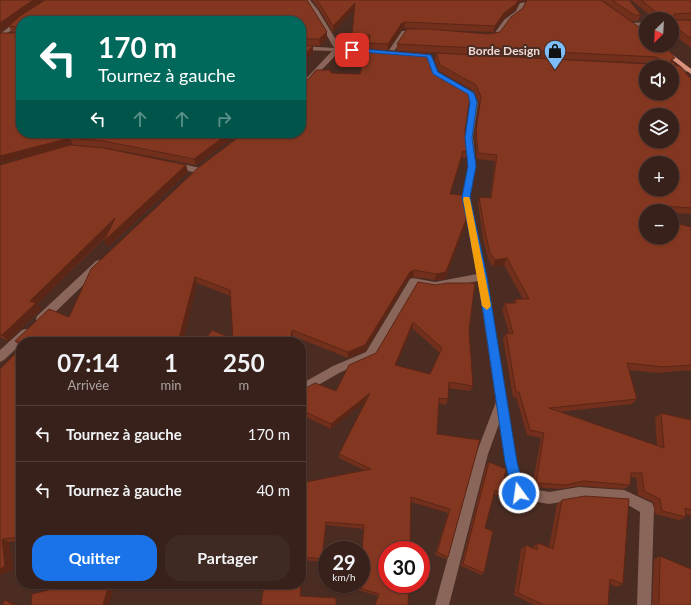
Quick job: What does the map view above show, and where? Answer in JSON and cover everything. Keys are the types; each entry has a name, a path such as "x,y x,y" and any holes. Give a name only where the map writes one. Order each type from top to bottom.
{"main road":[{"path":"624,21 639,32"},
{"path":"666,52 690,70"}],"street":[{"path":"307,0 315,10 338,49"},
{"path":"480,37 496,36 506,21 519,12 522,4 533,3 533,0"},
{"path":"1,36 16,24"},
{"path":"630,25 639,24"},
{"path":"390,53 404,32 427,32"},
{"path":"1,36 15,36"},
{"path":"306,48 398,54"},
{"path":"306,83 338,49"},
{"path":"429,56 435,73 471,93 474,102 469,138 472,166 466,197 482,277 511,462 519,493 549,498 580,492 624,496 647,508 644,605"},
{"path":"679,69 690,70"},
{"path":"167,164 198,170"},
{"path":"21,337 106,256"},
{"path":"306,387 337,369 370,355 413,282 435,286 482,277"},
{"path":"0,357 16,342"},
{"path":"442,605 482,454 502,402"}],"building":[{"path":"0,0 33,0 0,23"},
{"path":"45,0 307,0 327,32 319,39 306,39 306,16 20,16"},
{"path":"316,0 518,0 516,4 504,13 495,26 405,22 401,24 388,44 368,43 370,35 352,35 355,3 333,26"},
{"path":"527,0 601,0 639,27 639,52 670,52 675,58 671,60 660,60 656,57 397,44 407,29 428,29 488,34 500,32 511,17 523,8"},
{"path":"612,0 629,0 639,12 639,15 634,15"},
{"path":"641,0 691,0 691,13 656,12"},
{"path":"16,20 16,27 9,26"},
{"path":"679,20 691,20 691,39 679,30"},
{"path":"0,33 16,33 16,138 70,138 0,156"},
{"path":"306,45 313,46 306,53"},
{"path":"366,49 426,53 433,69 468,89 470,97 465,130 467,152 463,151 450,194 463,195 467,217 446,272 436,274 414,270 410,272 365,345 348,352 292,330 291,337 233,337 230,290 195,277 179,337 19,337 49,309 69,317 91,269 199,167 237,138 306,138 306,82 316,70 330,70 331,73 360,74"},
{"path":"436,53 639,63 639,100 679,100 679,66 691,79 691,208 679,207 679,204 639,204 639,244 679,244 679,224 691,227 691,365 663,367 627,363 637,399 549,408 664,448 661,413 691,420 691,510 685,508 686,517 662,511 660,499 644,491 642,473 631,473 630,485 584,481 565,485 536,483 544,433 530,430 519,392 516,392 506,333 513,334 505,303 516,303 515,299 529,299 507,258 495,260 490,253 479,197 491,198 497,155 478,153 476,130 481,97 476,85 440,65"},
{"path":"70,138 222,138 194,159 104,141"},
{"path":"70,145 104,148 186,165 104,241 115,218 30,301 36,303 2,335 0,334 0,165"},
{"path":"418,282 436,285 447,283 475,283 469,330 473,386 449,382 448,399 439,398 437,434 480,440 448,557 437,552 450,509 411,497 410,541 378,541 378,593 409,593 408,605 375,605 379,594 370,591 370,541 363,541 364,525 326,522 324,541 318,541 318,559 306,557 306,482 371,469 339,454 370,393 331,424 306,412 306,388 315,383 336,391 349,365 376,353","holes":["413,322 442,348 430,374 395,365"]},
{"path":"212,330 228,337 207,337"},
{"path":"16,353 16,538 2,539 5,566 0,569 0,369"},
{"path":"489,462 506,469 501,493 495,490 485,528 493,531 484,573 463,564"},
{"path":"585,496 629,499 623,584 610,579 608,605 544,605 518,593 526,545 537,550 538,543 553,549 562,500"},
{"path":"660,556 691,569 691,605 657,605 659,603"},
{"path":"108,589 103,605 31,605 32,594 49,590"},
{"path":"263,589 301,589 300,596 336,598 336,605 261,605"},
{"path":"5,600 14,605 2,605"}],"slow traffic":[{"path":"466,199 487,306"}],"place":[{"name":"Borde Design","path":"555,70"}],"route":[{"path":"352,50 429,56 435,73 471,93 474,102 469,138 472,166 466,197 482,277 511,462 519,493"}]}
